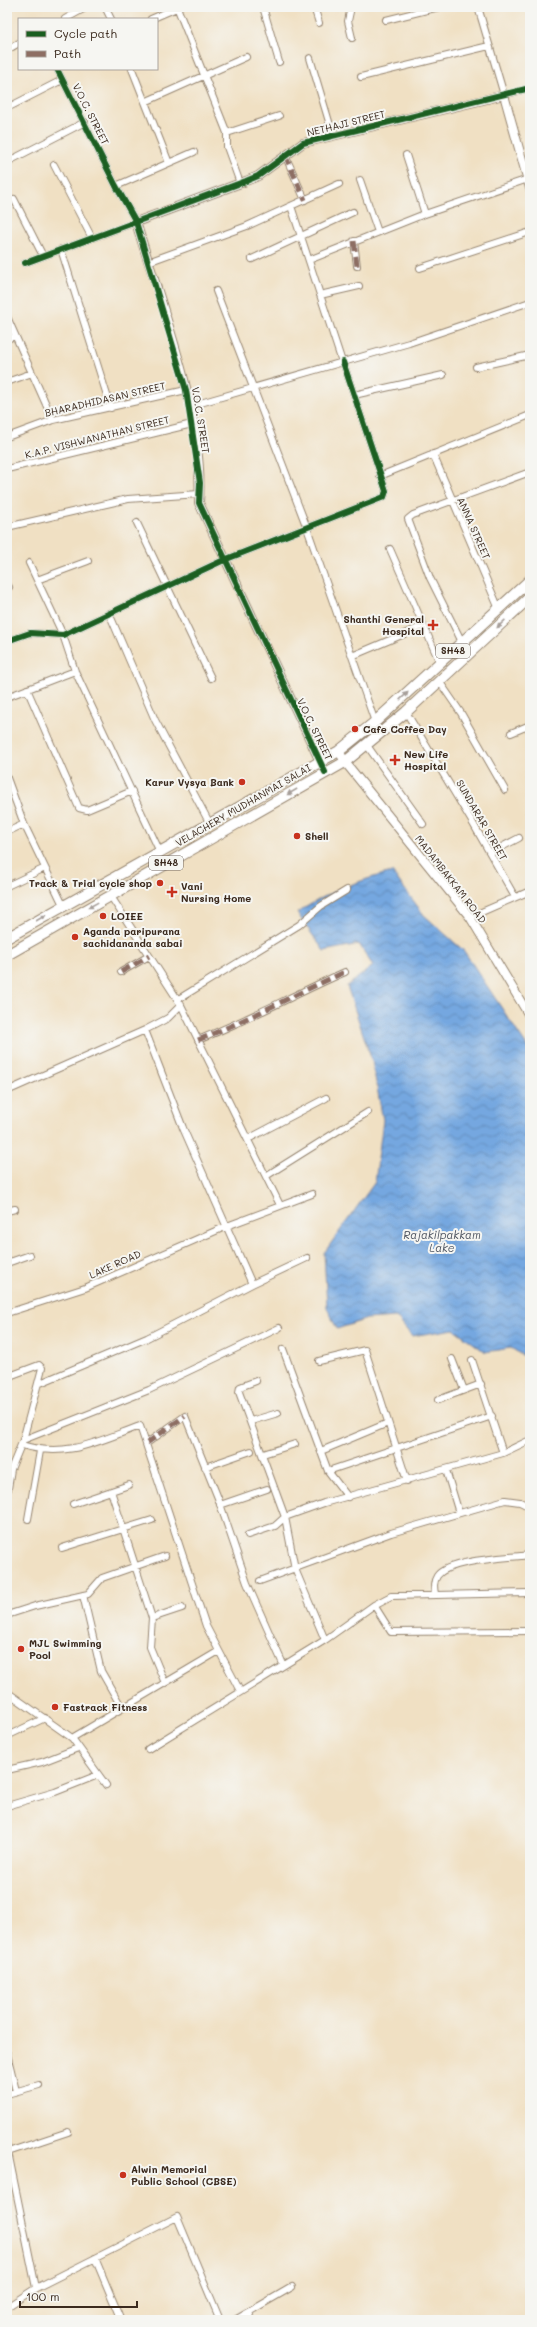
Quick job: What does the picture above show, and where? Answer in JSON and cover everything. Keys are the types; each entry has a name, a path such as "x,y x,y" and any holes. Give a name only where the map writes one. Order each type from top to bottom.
{"main road":[{"name":"VELACHERY MUDHANMAI SALAI","path":"7,938 63,905 339,751 376,722 530,580"},
{"name":"VELACHERY MUDHANMAI SALAI","path":"7,955 344,762 406,712 530,597"}],"street":[{"path":"67,18 87,7"},
{"path":"105,7 110,18"},
{"path":"153,18 178,7 227,133 227,147 240,183"},
{"path":"263,7 279,62"},
{"path":"314,7 319,23"},
{"path":"351,7 348,21 352,38"},
{"path":"386,20 440,7"},
{"path":"478,7 530,188"},
{"path":"7,50 18,44"},
{"path":"361,77 488,46"},
{"path":"145,102 246,57"},
{"path":"310,58 333,135"},
{"name":"V.O.C. STREET","path":"57,70 116,186 136,222 190,406 200,483 199,503 224,560 319,762 326,772"},
{"path":"132,70 169,163"},
{"path":"7,108 62,80"},
{"path":"504,95 530,88"},
{"name":"NETHAJI STREET","path":"136,222 258,176 284,155 303,143 504,95"},
{"path":"227,133 278,116"},
{"path":"7,162 85,122"},
{"path":"116,186 194,152"},
{"path":"284,155 305,200"},
{"path":"406,155 425,214"},
{"path":"54,165 92,238"},
{"path":"308,260 425,214 528,179"},
{"path":"360,180 378,232"},
{"path":"148,262 247,226 339,184"},
{"path":"14,199 43,256"},
{"path":"7,641 30,633 63,635 224,560 384,497 386,491 291,206"},
{"path":"252,258 353,212"},
{"path":"25,263 136,222"},
{"path":"420,268 530,232"},
{"path":"354,241 357,266"},
{"path":"61,249 111,408"},
{"path":"320,295 359,286"},
{"path":"216,291 307,528 376,722"},
{"path":"190,406 409,343 530,302"},
{"path":"7,317 53,420"},
{"path":"7,339 16,336"},
{"path":"476,367 530,355"},
{"path":"7,382 32,373"},
{"path":"354,395 443,375"},
{"name":"BHARADHIDASAN STREET","path":"7,438 53,420 186,390"},
{"path":"380,476 530,416"},
{"name":"K.A.P. VISHWANATHAN STREET","path":"7,469 192,424"},
{"name":"ANNA STREET","path":"433,454 499,608"},
{"path":"462,642 430,578 408,522 412,515 530,472"},
{"path":"7,527 128,499 199,494"},
{"path":"137,523 211,678"},
{"path":"390,549 440,663"},
{"path":"37,580 88,561"},
{"path":"30,563 63,635 75,671 160,852"},
{"path":"109,613 155,720 210,824"},
{"path":"352,656 423,626"},
{"path":"7,697 75,671"},
{"path":"439,681 461,713 505,790"},
{"path":"27,689 79,808 87,810 132,791"},
{"name":"SUNDARAR STREET","path":"406,712 515,897"},
{"path":"511,733 530,725"},
{"path":"366,744 423,824"},
{"name":"MADAMBAKKAM ROAD","path":"339,751 344,762 470,916 530,1017"},
{"path":"7,778 24,824 63,905"},
{"path":"7,832 24,824"},
{"path":"490,853 519,838"},
{"path":"7,886 44,868"},
{"path":"7,1091 145,1030 168,1018 179,1003 299,925 321,906 346,890"},
{"path":"470,916 530,891"},
{"path":"110,895 179,1003 280,1204"},
{"path":"121,972 149,956"},
{"path":"198,1040 234,1026 289,997 345,972"},
{"path":"145,1030 183,1128 252,1284"},
{"path":"248,1139 326,1098"},
{"path":"266,1176 368,1112"},
{"name":"LAKE ROAD","path":"7,1313 85,1288 280,1204 287,1204 312,1194"},
{"path":"7,1211 15,1209"},
{"path":"7,1263 30,1256"},
{"path":"38,1384 147,1338 306,1258"},
{"path":"22,1442 149,1390 279,1328"},
{"path":"283,1349 328,1472 348,1497"},
{"path":"319,1361 365,1350 397,1448 406,1481"},
{"path":"452,1359 464,1390"},
{"path":"472,1360 492,1416 503,1453"},
{"path":"7,1377 39,1365 42,1368 22,1442 9,1470 8,1489"},
{"path":"256,1381 240,1387 239,1389 285,1517 295,1569 325,1640"},
{"path":"438,1400 480,1384"},
{"path":"251,1421 278,1413"},
{"path":"147,1443 185,1416 220,1505 247,1583 283,1664"},
{"path":"328,1472 492,1416"},
{"path":"321,1451 388,1423"},
{"path":"22,1442 40,1451 64,1451 140,1426 147,1443 206,1626 240,1691"},
{"path":"248,1535 275,1526 285,1517 348,1497 503,1453 530,1440"},
{"path":"263,1454 295,1444"},
{"path":"28,1518 40,1451"},
{"path":"205,1467 251,1451"},
{"path":"446,1470 459,1513"},
{"path":"73,1504 129,1485"},
{"path":"220,1505 267,1489"},
{"path":"111,1491 137,1566 152,1618 150,1647 165,1683"},
{"path":"260,1581 391,1533 506,1500 520,1502 530,1507"},
{"path":"62,1548 152,1520"},
{"path":"435,1594 434,1583 437,1576 458,1564 530,1555"},
{"path":"7,1615 34,1606 83,1595 93,1590 97,1581 102,1578 165,1556"},
{"path":"148,1749 283,1664 325,1640 374,1605 391,1596 530,1593"},
{"path":"83,1595 101,1671 122,1708"},
{"path":"374,1605 391,1632 530,1631"},
{"path":"152,1618 182,1608"},
{"path":"72,1738 219,1651"},
{"path":"7,1692 72,1738 106,1786"},
{"path":"7,1736 45,1718"},
{"path":"7,1770 42,1762 78,1748"},
{"path":"7,1806 55,1792 98,1775"},
{"path":"7,2054 16,2091"},
{"path":"7,2094 39,2085"},
{"path":"36,2288 8,2150 68,2132"},
{"path":"7,2307 36,2288 177,2217 220,2320"},
{"path":"95,2258 120,2318 112,2320"},
{"path":"235,2320 292,2287"},
{"path":"249,2312 252,2320"}],"water":[{"name":"Rajakilpakkam Lake","path":"392,872 424,915 464,951 530,1051 530,1360 511,1348 485,1352 454,1329 412,1336 396,1317 367,1319 337,1329 327,1308 324,1253 375,1182 383,1120 372,1061 347,986 373,966 359,944 324,951 297,913 331,893 366,879"}],"marked path":[{"path":"285,155 305,200"},
{"path":"354,241 357,266"},
{"path":"121,972 149,956"},
{"path":"198,1040 345,972"},
{"path":"147,1443 185,1416"}],"cycle path":[{"path":"58,70 116,186 136,222 186,390 200,483 199,503 325,772"},
{"path":"25,263 258,176 303,143 530,88"},
{"path":"7,641 30,633 63,635 224,560 384,497 386,491 343,362"}],"place":[{"name":"Shanthi General Hospital","path":"433,625"},
{"name":"Cafe Coffee Day","path":"355,729"},
{"name":"New Life Hospital","path":"395,760"},
{"name":"Karur Vysya Bank","path":"242,782"},
{"name":"Shell","path":"297,836"},
{"name":"Track & Trial cycle shop","path":"160,883"},
{"name":"Vani Nursing Home","path":"172,892"},
{"name":"LOIEE","path":"103,916"},
{"name":"Aganda paripurana sachidananda sabai","path":"75,937"},
{"name":"MJL Swimming Pool","path":"21,1649"},
{"name":"Fastrack Fitness","path":"55,1707"},
{"name":"Alwin Memorial Public School (CBSE)","path":"123,2175"}]}
